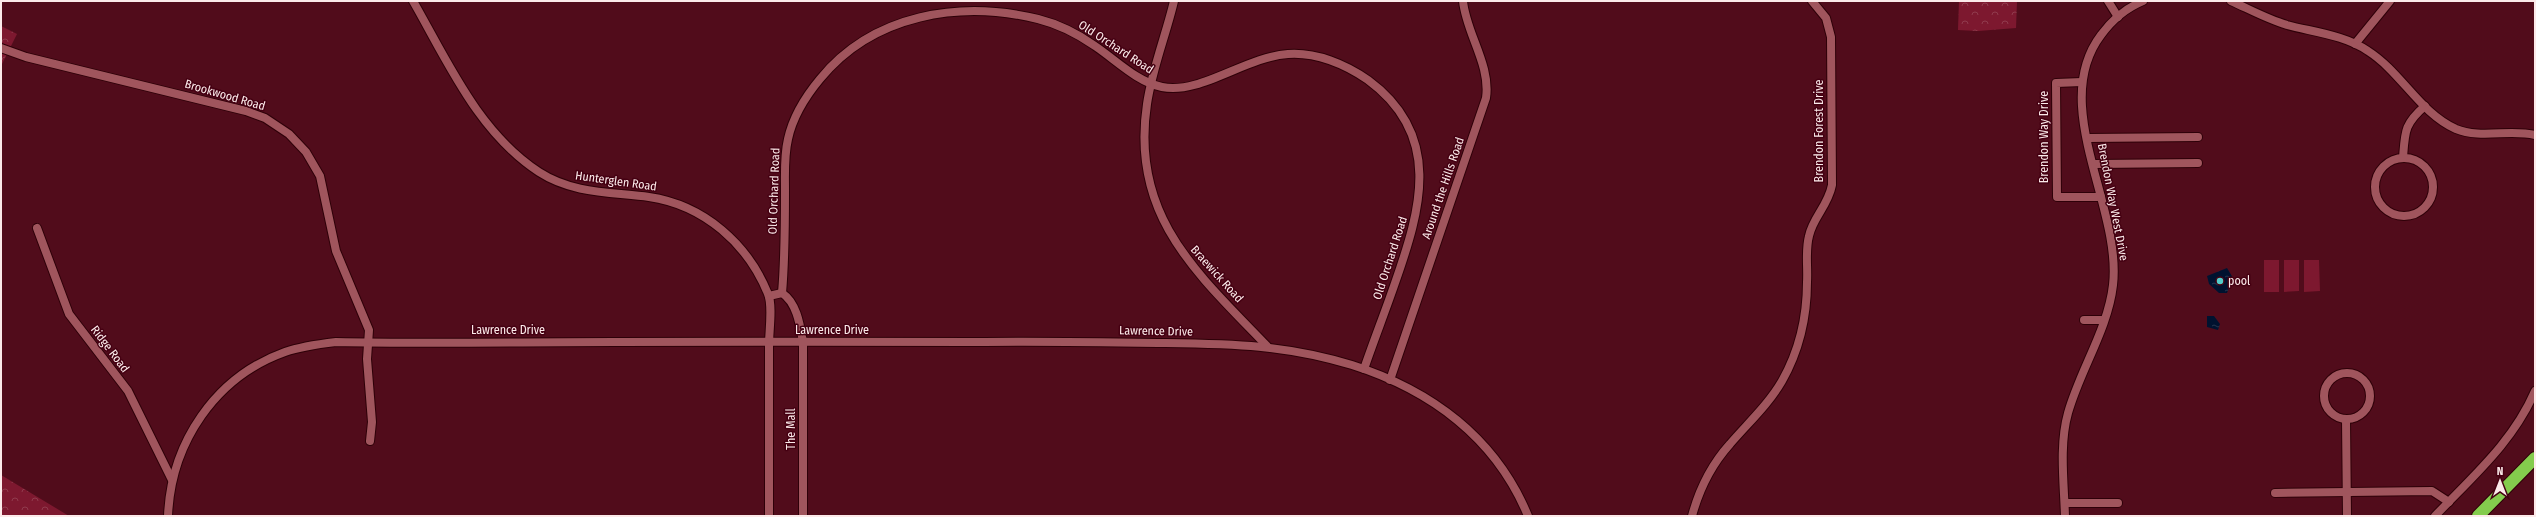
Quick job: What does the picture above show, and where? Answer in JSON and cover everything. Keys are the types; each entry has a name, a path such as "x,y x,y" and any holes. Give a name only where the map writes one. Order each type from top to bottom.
{"highway":[{"path":"2478,516 2535,458"}],"street":[{"name":"Hunterglen Road","path":"413,1 476,110 494,133 524,161 548,176 571,186 596,192 665,200 694,211 720,228 738,246 757,272 769,296 769,343"},
{"name":"Braewick Road","path":"1174,1 1151,84 1145,120 1146,153 1153,193 1161,216 1176,245 1193,269 1267,346"},
{"name":"Around the Hills Road","path":"1390,380 1486,98 1485,73 1466,21 1463,1"},
{"name":"Brendon Forest Drive","path":"1692,516 1705,482 1722,454 1762,409 1782,379 1794,353 1803,322 1807,290 1808,239 1811,228 1828,200 1832,185 1831,37 1826,18 1812,1"},
{"path":"2108,1 2118,17"},
{"name":"Brendon Way West Drive","path":"2065,516 2065,437 2067,416 2112,293 2114,268 2101,197 2082,109 2082,82 2094,45 2118,17 2143,1"},
{"path":"2231,1 2286,24 2355,44 2381,60 2425,106 2445,124 2460,130 2535,135"},
{"path":"2355,44 2390,1"},
{"name":"Old Orchard Road","path":"782,293 786,148 793,123 806,96 839,59 873,34 899,22 922,14 976,4 1016,13 1059,26 1092,44 1151,84 1168,88 1187,87 1258,59 1296,54 1320,58 1347,67 1371,82 1391,101 1405,121 1414,144 1419,172 1419,201 1412,234 1364,369"},
{"name":"Brookwood Road","path":"1,48 26,57 246,111 265,118 283,129 306,152 320,176 336,251 350,289 368,326 369,342 367,359 372,422 370,441"},
{"name":"Brendon Way Drive","path":"2082,82 2056,83 2057,198 2101,197"},
{"path":"2403,158 2407,126 2413,116 2425,106"},
{"path":"2088,138 2198,137"},
{"path":"2403,158 2412,159 2423,165 2430,175 2433,187 2430,200 2425,208 2413,215 2404,216 2395,215 2384,208 2376,197 2375,188 2377,176 2384,166 2395,160 2403,158"},
{"path":"2094,164 2198,163"},
{"name":"Ridge Road","path":"37,228 69,314 128,391 172,480"},
{"path":"769,296 782,293 787,298 796,313 803,342"},
{"path":"2084,320 2103,320"},
{"name":"Lawrence Drive","path":"168,516 172,480 182,450 195,424 215,398 246,371 268,359 295,349 336,342 1133,342 1267,346 1316,355 1364,369 1390,380 1435,403 1479,439 1505,471 1528,516"},
{"name":"The Mall","path":"803,342 803,516"},
{"name":"The Mall","path":"769,343 769,516"},
{"path":"2349,373 2358,375 2365,382 2370,390 2370,398 2364,412 2357,417 2346,420 2329,412 2324,404 2323,394 2332,378 2340,374 2349,373"},
{"path":"2435,516 2514,432 2535,391"},
{"path":"2346,420 2347,516"},
{"path":"2275,493 2432,491 2449,502"},
{"path":"2065,503 2118,503"}],"green space":[{"path":"1959,1 2017,1 2016,28 1978,31 1958,30"},
{"path":"1,26 17,34 1,66"},
{"path":"2264,260 2279,260 2279,292 2264,292"},
{"path":"2284,260 2299,260 2299,291 2284,292"},
{"path":"2304,260 2319,260 2320,291 2304,292"},
{"path":"1,475 69,516 1,516"}],"water":[{"name":"pool","path":"2227,268 2233,278 2227,293 2219,293 2209,284 2207,276"},
{"name":"pool","path":"2207,316 2214,316 2220,324 2218,330 2207,327"}],"place":[{"name":"pool","path":"2220,281"}]}
